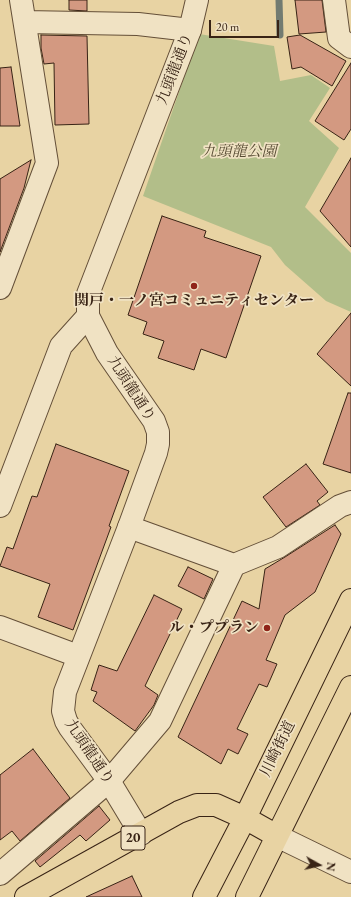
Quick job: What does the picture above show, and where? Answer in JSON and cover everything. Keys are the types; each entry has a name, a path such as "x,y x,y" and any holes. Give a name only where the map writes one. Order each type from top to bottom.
{"main road":[{"name":"川崎街道","path":"204,897 245,818 351,600"},
{"path":"247,897 351,687"},
{"name":"20","path":"26,897 179,812 197,805 216,805 245,818 277,836"}],"street":[{"path":"0,288 46,163 21,0"},
{"name":"九頭龍通り","path":"140,834 108,781 70,728 63,711 65,692 129,528 158,444 158,432 154,421 107,352 88,316 88,294 190,30 197,0"},
{"path":"334,0 339,38 351,47"},
{"path":"25,22 138,24 190,30"},
{"path":"0,506 60,346 88,316"},
{"path":"129,528 234,565 278,547 340,506 351,502"},
{"path":"0,874 108,781 160,721 234,565"},
{"path":"0,627 78,656"},
{"path":"277,836 351,872"}],"green space":[{"name":"九頭龍公園","path":"199,34 274,46 280,81 311,75 330,88 309,121 339,148 305,207 351,253 351,312 326,301 285,265 271,247 143,196"}],"building":[{"path":"69,0 87,0 87,11 69,10"},
{"path":"295,0 322,0 326,32 299,34"},
{"path":"41,35 87,36 89,124 55,125 54,63 44,64 41,48"},
{"path":"300,35 346,61 332,86 301,67 292,69 287,37"},
{"path":"351,63 351,129 344,140 315,121"},
{"path":"11,67 20,126 0,126 0,68"},
{"path":"351,158 351,247 320,211"},
{"path":"31,160 24,188 0,252 0,179"},
{"name":"関戸・一ノ宮コミュニティセンター","path":"162,216 206,231 204,237 261,256 226,358 201,349 194,370 158,358 164,341 143,334 147,322 128,315"},
{"path":"351,313 351,386 317,354"},
{"path":"348,393 351,393 351,473 323,464"},
{"path":"56,444 129,471 109,526 111,527 73,630 38,617 50,584 0,566 7,547 13,549 32,496 37,497"},
{"path":"306,464 328,492 317,501 320,505 286,527 263,497"},
{"path":"335,525 341,534 315,592 285,615 266,660 277,664 267,687 259,684 237,729 248,734 238,754 228,749 221,764 178,737 242,601 259,609 265,569"},
{"path":"188,567 213,579 204,599 178,586"},
{"path":"154,595 182,609 145,686 158,695 154,705 135,731 93,701 97,692 91,690 99,665 117,671"},
{"path":"33,749 70,798 20,841 12,831 0,840 0,775"},
{"path":"99,806 110,820 86,841 80,835 40,867 35,861"},
{"path":"132,876 142,897 86,897"}],"waterway":[{"path":"279,0 280,35"}],"place":[{"name":"関戸・一ノ宮コミュニティセンター","path":"194,286"},
{"name":"ル・ププラン","path":"267,628"}]}
